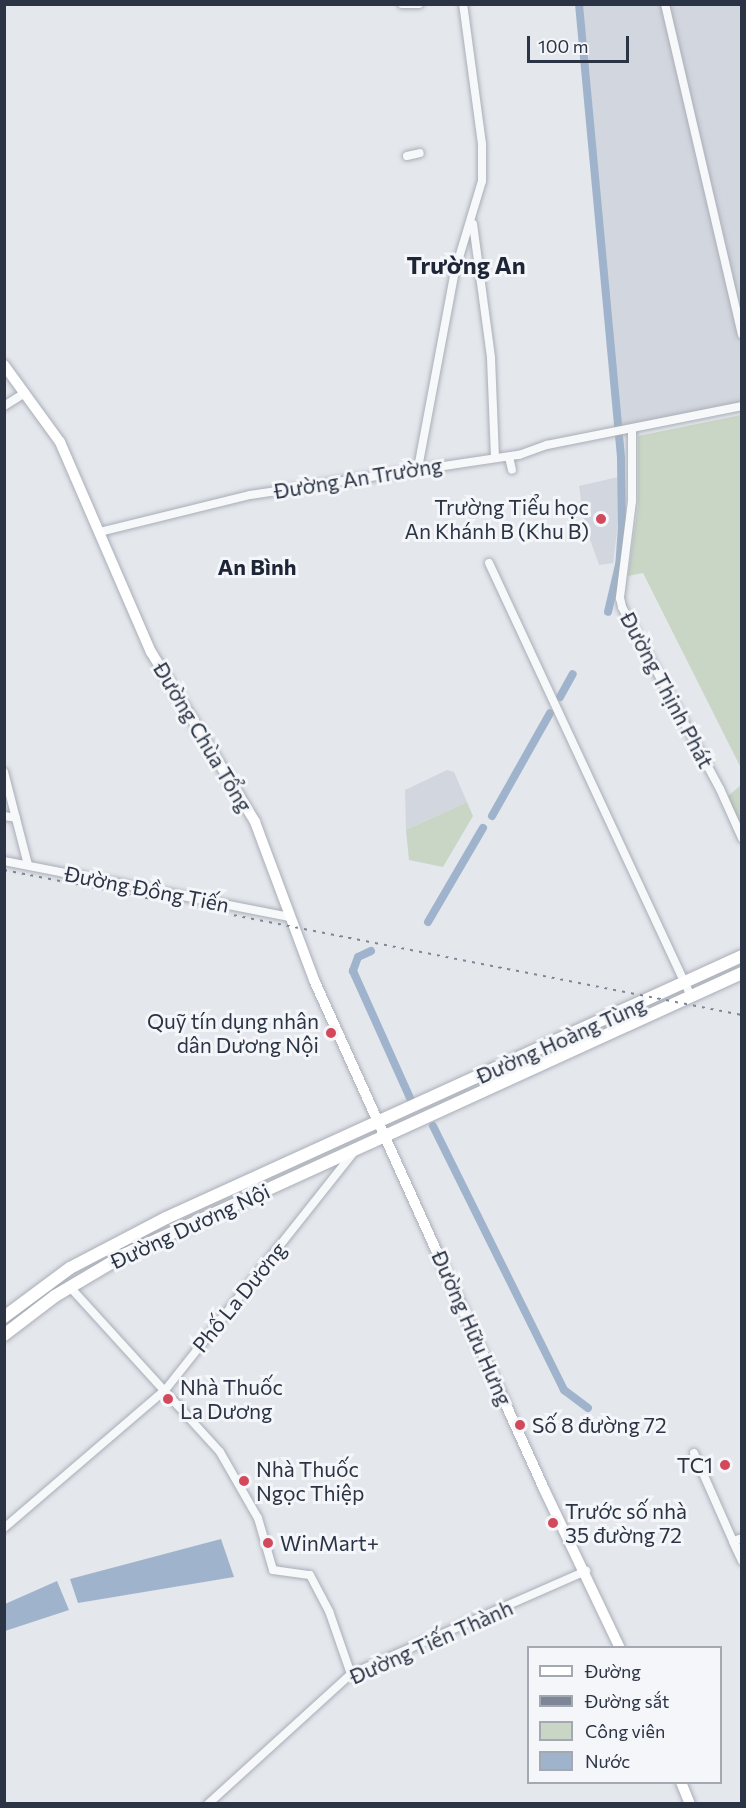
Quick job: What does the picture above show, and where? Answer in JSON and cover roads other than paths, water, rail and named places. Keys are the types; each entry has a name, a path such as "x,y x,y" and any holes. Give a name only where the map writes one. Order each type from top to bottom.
{"main road":[{"name":"Đường Chùa Tổng","path":"4,364 60,442 152,652 255,822 314,980 380,1121"},
{"name":"Đường Hoàng Tùng","path":"380,1121 741,956"},
{"name":"Đường Hoàng Tùng","path":"387,1137 741,972"},
{"name":"Đường Hữu Hưng","path":"380,1121 535,1470 586,1571 620,1646"},
{"name":"Đường Dương Nội","path":"4,1317 60,1275 166,1218 380,1121"},
{"name":"Đường Dương Nội","path":"4,1335 69,1286 126,1254 387,1137"},
{"path":"60,1275 69,1286"},
{"path":"682,1784 690,1803"}],"street":[{"path":"402,4 419,4"},
{"path":"418,468 455,271 483,181 482,144 463,4"},
{"path":"665,4 741,334"},
{"path":"408,155 420,153"},
{"path":"473,224 491,358 495,458"},
{"path":"4,406 25,393"},
{"name":"Đường An Trường","path":"100,532 250,495 418,468 509,457 538,451 547,445 741,406"},
{"name":"Đường Thịnh Phát","path":"625,431 632,499 619,568 622,607 720,789 741,838"},
{"path":"509,457 512,470"},
{"path":"489,563 691,996"},
{"path":"4,772 28,865"},
{"path":"4,816 16,818"},
{"name":"Đường Đồng Tiến","path":"4,861 290,917"},
{"name":"Phố La Dương","path":"4,1528 166,1389 354,1151"},
{"path":"69,1286 208,1435 234,1473 258,1518 273,1570 310,1575 329,1611 351,1674"},
{"path":"694,1453 737,1540 741,1560"},
{"name":"Đường Tiến Thành","path":"208,1803 351,1674 586,1571"}],"water":[{"path":"221,1539 234,1577 78,1603 70,1579"},
{"path":"57,1581 69,1610 5,1631 5,1604"}],"waterway":[{"path":"579,4 621,458 622,526 619,565 608,612"},
{"path":"560,697 573,674"},
{"path":"492,816 550,713"},
{"path":"428,922 483,828"},
{"path":"371,951 358,957 353,971 410,1098"},
{"path":"433,1126 564,1390 588,1408"}],"railway":[{"path":"4,870 742,1015"}],"place":[{"name":"Trường Tiểu học An Khánh B (Khu B)","path":"601,519"},
{"name":"Quỹ tín dụng nhân dân Dương Nội","path":"331,1033"},
{"name":"Nhà Thuốc La Dương","path":"168,1399"},
{"name":"Số 8 đường 72","path":"520,1425"},
{"name":"TC1","path":"725,1465"},
{"name":"Nhà Thuốc Ngọc Thiệp","path":"244,1481"},
{"name":"Trước số nhà 35 đường 72","path":"553,1523"},
{"name":"WinMart+","path":"268,1543"}],"district":[{"name":"Trường An","path":"466,265"},
{"name":"An Bình","path":"257,567"}]}
